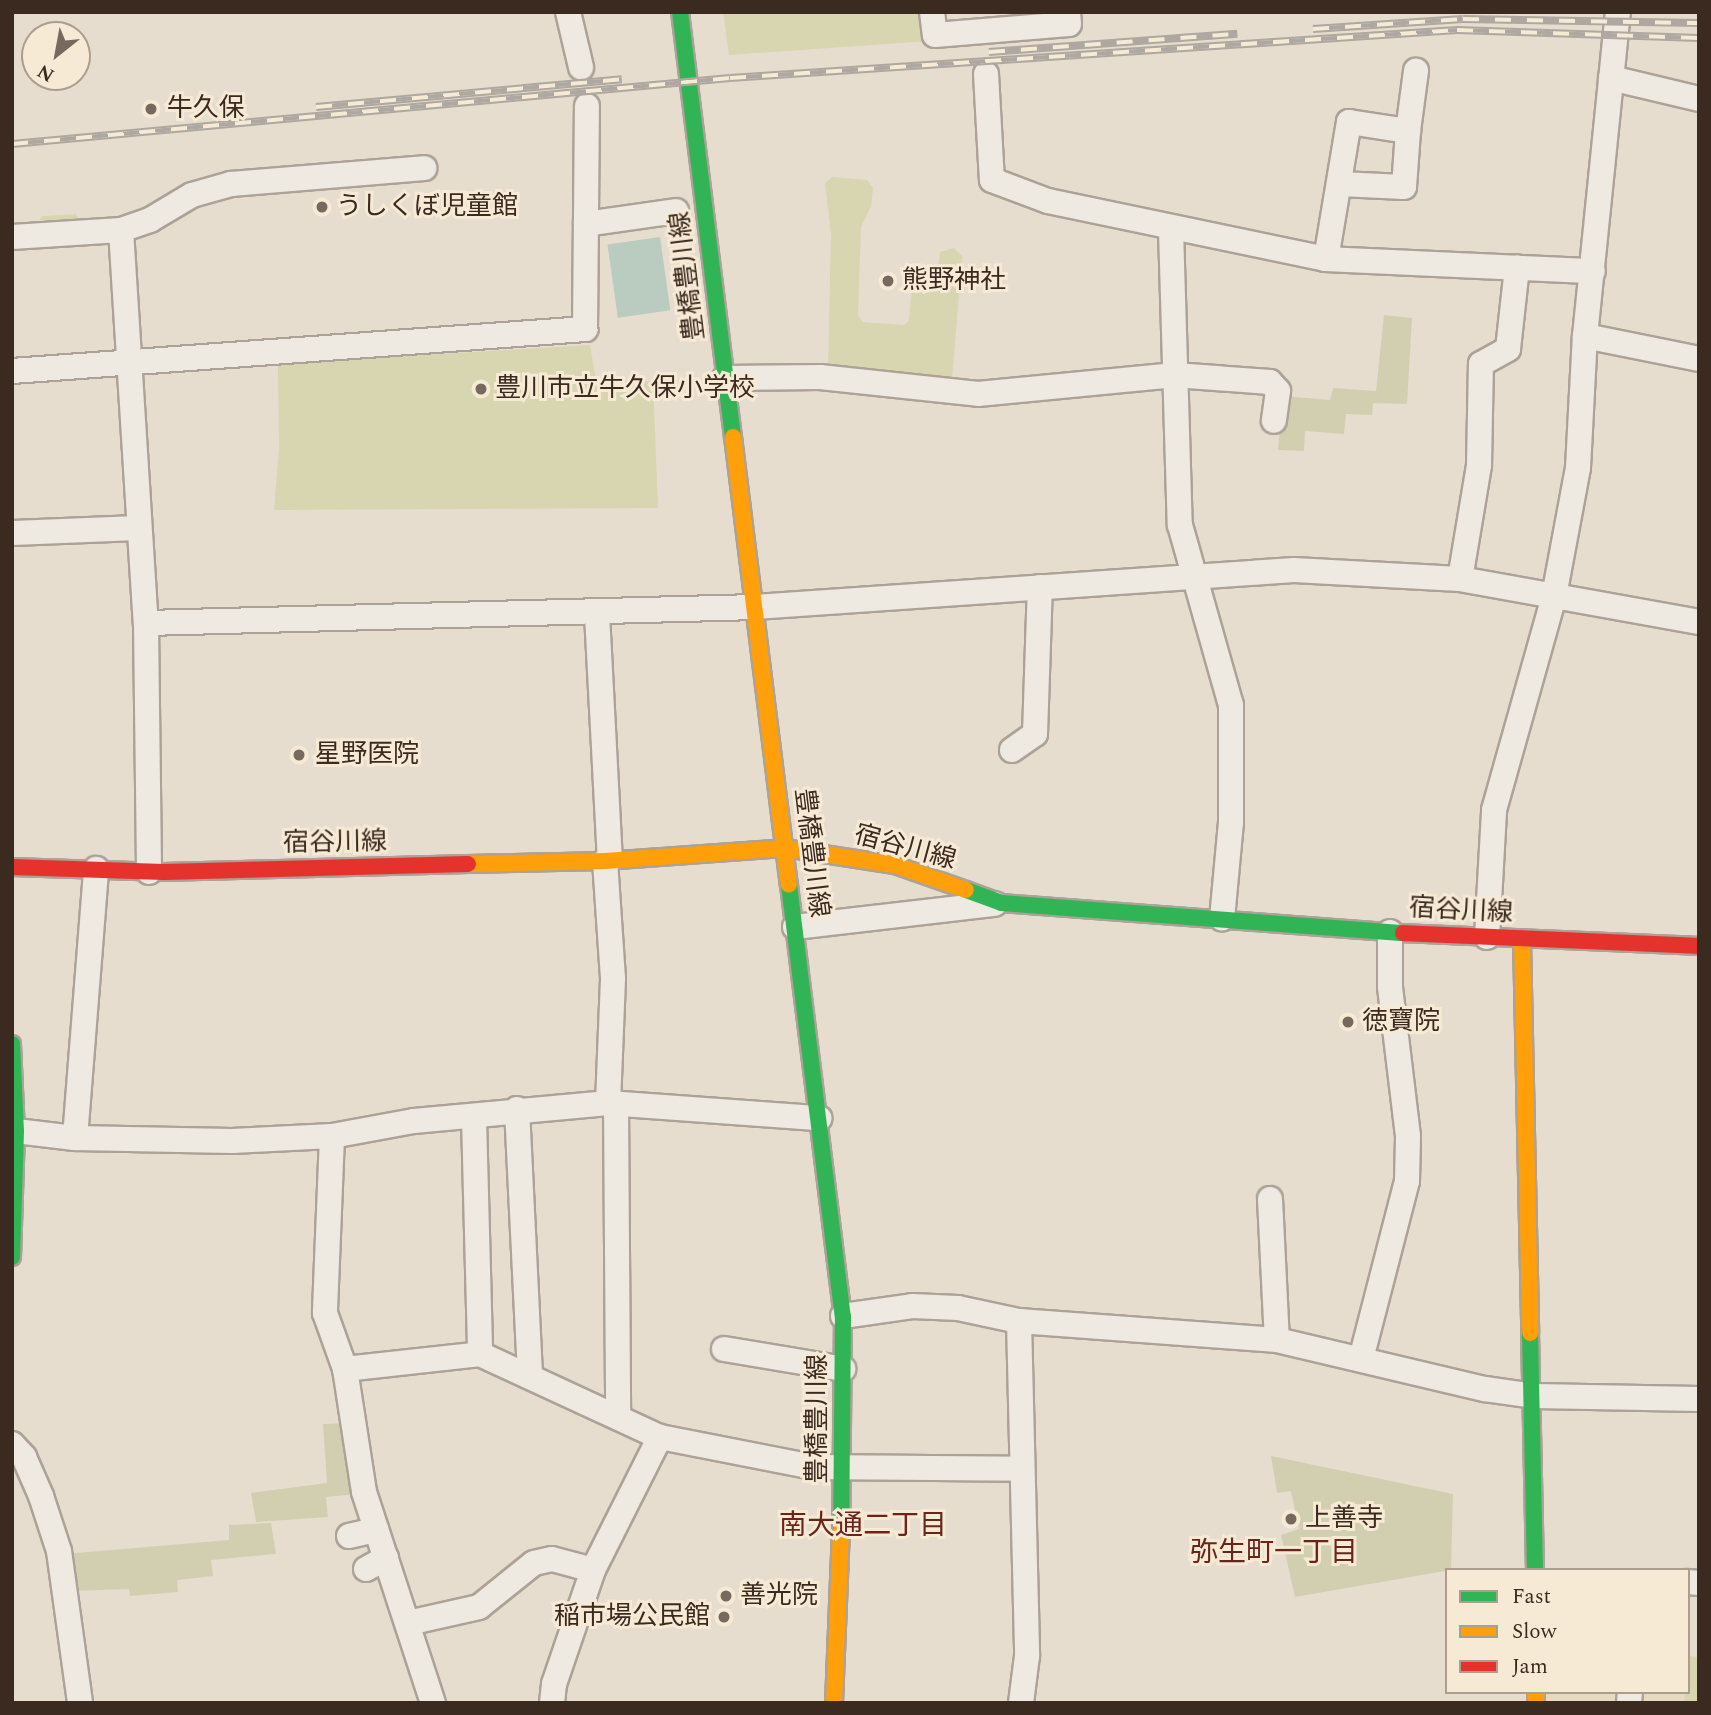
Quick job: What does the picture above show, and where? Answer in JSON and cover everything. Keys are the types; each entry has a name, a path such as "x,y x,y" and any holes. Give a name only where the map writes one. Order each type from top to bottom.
{"main road":[{"name":"豊橋豊川線","path":"680,12 843,1316 843,1469 834,1703"},
{"name":"宿谷川線","path":"12,867 149,872 608,861 785,848 895,864 1002,902 1390,932 1699,946"},
{"path":"1522,939 1524,1182 1541,1568"},
{"path":"12,1044 16,1131 12,1257"}],"street":[{"path":"568,12 581,67"},
{"path":"932,12 935,35 1069,24 1068,12"},
{"path":"1487,937 1494,810 1554,596 1578,468 1585,336 1618,12"},
{"path":"1340,184 1404,187 1416,71"},
{"path":"986,74 992,180 1048,201 1171,230 1326,259 1593,271"},
{"path":"1612,78 1699,99"},
{"path":"12,371 585,329 587,106"},
{"path":"1326,259 1349,122 1408,131"},
{"path":"12,237 121,230 150,220 192,195 232,184 424,168"},
{"path":"586,224 676,211"},
{"path":"121,230 146,622 149,872"},
{"path":"1171,230 1180,525 1231,705 1231,822 1222,919"},
{"path":"1460,579 1479,465 1482,364 1508,349 1517,267"},
{"path":"1585,336 1699,359"},
{"path":"725,379 820,377 978,394 1175,375 1270,382 1278,391 1274,421"},
{"path":"12,533 138,528"},
{"path":"146,622 597,614 755,607 1294,570 1460,579 1699,622"},
{"path":"1012,750 1035,734 1040,587"},
{"path":"597,614 613,979 612,1103 618,1417"},
{"path":"75,1138 96,869"},
{"path":"795,927 1002,902"},
{"path":"1361,1359 1407,1181 1408,1136 1390,987 1390,932"},
{"path":"16,1131 75,1138 232,1141 332,1136 414,1121 474,1118 517,1109 612,1103 819,1118"},
{"path":"517,1109 530,1374"},
{"path":"474,1118 480,1354"},
{"path":"332,1136 323,1292 330,1329 345,1368 358,1472 376,1530 376,1564 408,1623 433,1703"},
{"path":"1269,1199 1277,1340"},
{"path":"843,1316 912,1306 958,1308 1019,1321 1277,1340 1534,1396 1699,1399"},
{"path":"1019,1321 1027,1656 1021,1703"},
{"path":"724,1349 843,1370"},
{"path":"345,1368 480,1354 530,1374 660,1437 843,1469 1022,1469"},
{"path":"552,1703 554,1684 593,1570 660,1437"},
{"path":"12,1444 24,1457 60,1551 80,1703"},
{"path":"349,1536 376,1530"},
{"path":"408,1623 479,1607 534,1563 552,1559 593,1570"}],"shaded area":[{"path":"723,12 925,12 928,41 729,55"},
{"path":"832,177 867,180 873,188 871,206 861,227 858,315 863,322 904,325 909,321 912,286 917,281 936,283 940,252 954,248 962,256 952,380 828,370 831,234 825,183"},
{"path":"76,214 79,221 39,220 43,216"},
{"path":"660,237 670,310 618,318 608,244"},
{"path":"1384,315 1412,318 1407,404 1373,403 1372,415 1346,414 1344,434 1305,431 1304,451 1278,450 1283,396 1330,400 1333,388 1376,391"},
{"path":"590,345 596,381 653,381 658,508 274,510 279,449 278,364"},
{"path":"346,1423 357,1494 326,1497 328,1517 256,1522 251,1493 327,1483 323,1424"},
{"path":"1271,1456 1453,1494 1451,1568 1295,1597 1281,1535 1299,1529 1291,1491 1277,1493"},
{"path":"271,1523 276,1554 211,1560 213,1576 177,1580 178,1592 130,1596 129,1589 72,1591 64,1554 229,1540 229,1525"},
{"path":"1690,1656 1699,1657 1699,1703 1684,1703 1685,1694 1690,1694"},
{"path":"1545,1694 1623,1694 1623,1703 1545,1703"},
{"path":"1637,1694 1685,1694 1685,1703 1637,1703"}],"railway":[{"path":"1313,29 1463,19 1699,23"},
{"path":"12,144 730,78 1457,30 1699,38"},
{"path":"989,52 1237,34"},
{"path":"316,107 622,79"}],"traffic: fast":[{"path":"680,12 733,437"},
{"path":"789,885 843,1316 841,1531"},
{"path":"966,890 1002,903 1403,933"},
{"path":"12,1044 16,1131 12,1257"},
{"path":"1530,1333 1535,1568"}],"traffic: slow":[{"path":"733,437 789,885"},
{"path":"468,864 605,861 785,848 895,865 966,890"},
{"path":"1522,939 1530,1333"},
{"path":"834,1703 841,1531"},
{"path":"1536,1694 1536,1703"}],"traffic: jam":[{"path":"12,867 164,872 468,864"},
{"path":"1403,933 1699,946"}],"place":[{"name":"牛久保","path":"151,109"},
{"name":"うしくぼ児童館","path":"322,207"},
{"name":"熊野神社","path":"888,281"},
{"name":"豊川市立牛久保小学校","path":"481,389"},
{"name":"星野医院","path":"299,755"},
{"name":"徳寶院","path":"1348,1022"},
{"name":"上善寺","path":"1291,1519"},
{"name":"善光院","path":"726,1596"},
{"name":"稲市場公民館","path":"724,1617"}],"district":[{"name":"南大通二丁目","path":"863,1526"},
{"name":"弥生町一丁目","path":"1274,1553"}]}
